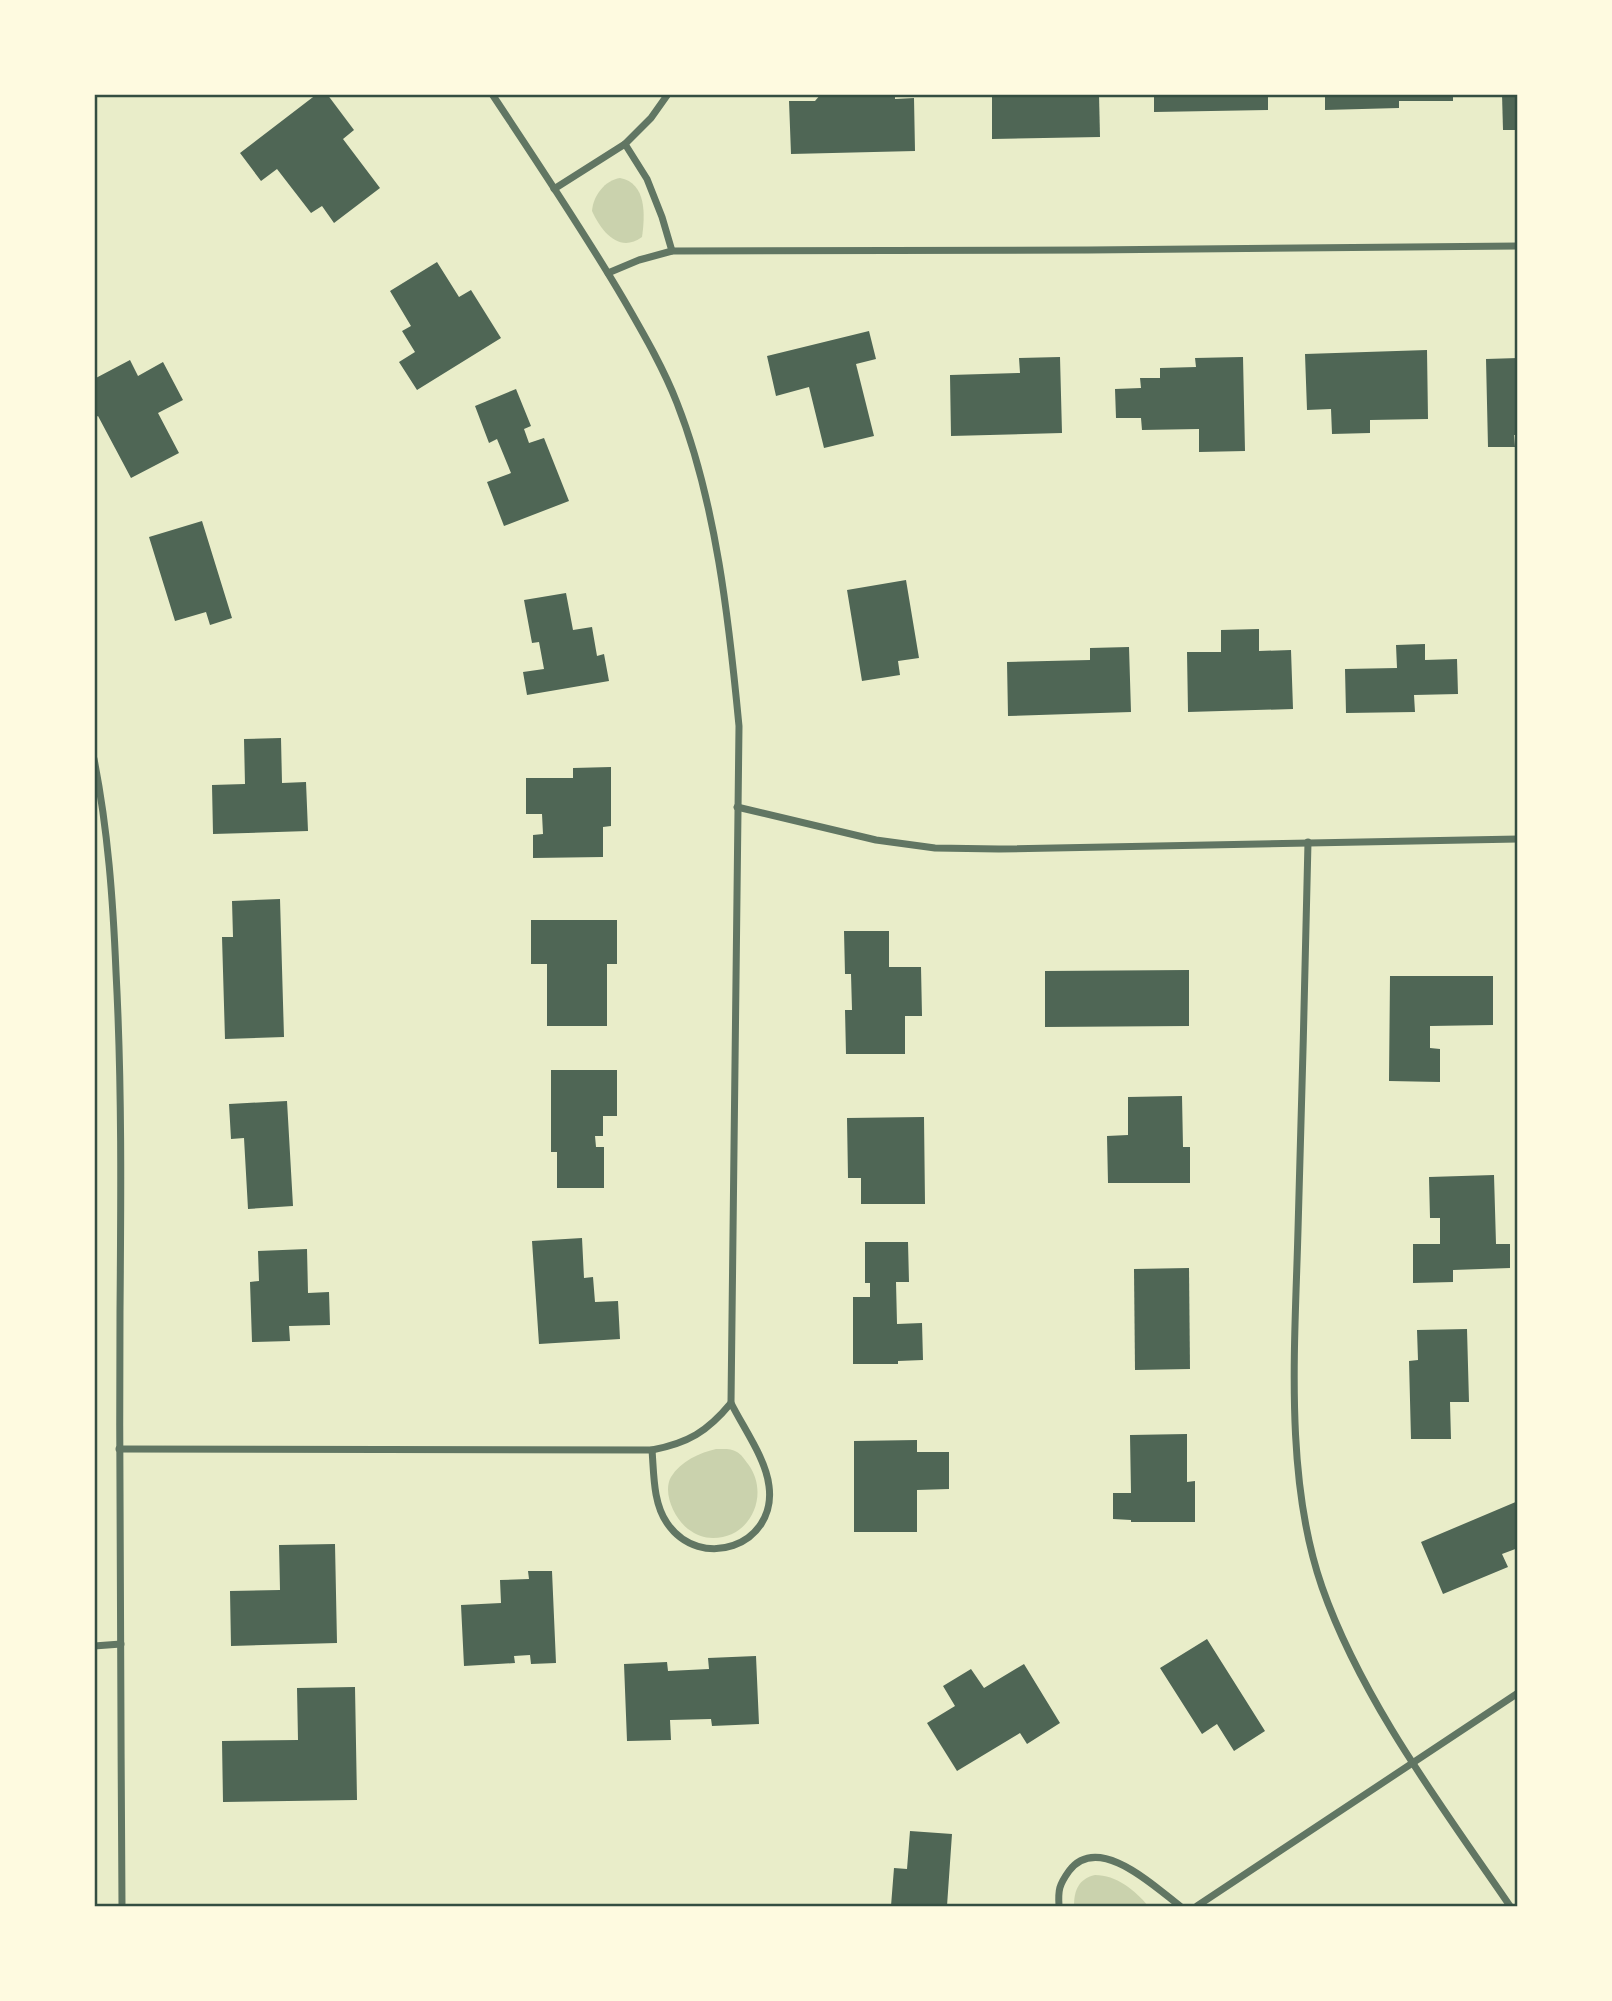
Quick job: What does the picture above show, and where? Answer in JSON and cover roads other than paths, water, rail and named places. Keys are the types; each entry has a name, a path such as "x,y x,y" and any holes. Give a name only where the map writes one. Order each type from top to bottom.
{"street":[{"path":"492,94 608,273 652,349 677,403 704,492 731,640 738,726 731,1404 765,1465 770,1489 767,1510 759,1527 746,1541 726,1549 703,1549 681,1538 666,1523 657,1502 652,1450"},
{"path":"554,189 625,144 651,118 668,94"},
{"path":"625,144 647,179 672,251"},
{"path":"608,273 639,260 672,251 1517,246"},
{"path":"94,759 112,881 121,1136 119,1449 122,1906"},
{"path":"737,807 876,840 935,848 1013,849 1517,839"},
{"path":"1308,842 1294,1403 1307,1534 1322,1587 1344,1642 1387,1721 1510,1906"},
{"path":"119,1449 652,1450 676,1445 695,1437 717,1420 731,1404"},
{"path":"94,1646 121,1644"},
{"path":"1197,1906 1517,1693"},
{"path":"1059,1906 1059,1884 1073,1865 1085,1859 1100,1858 1120,1863 1180,1906"}]}
